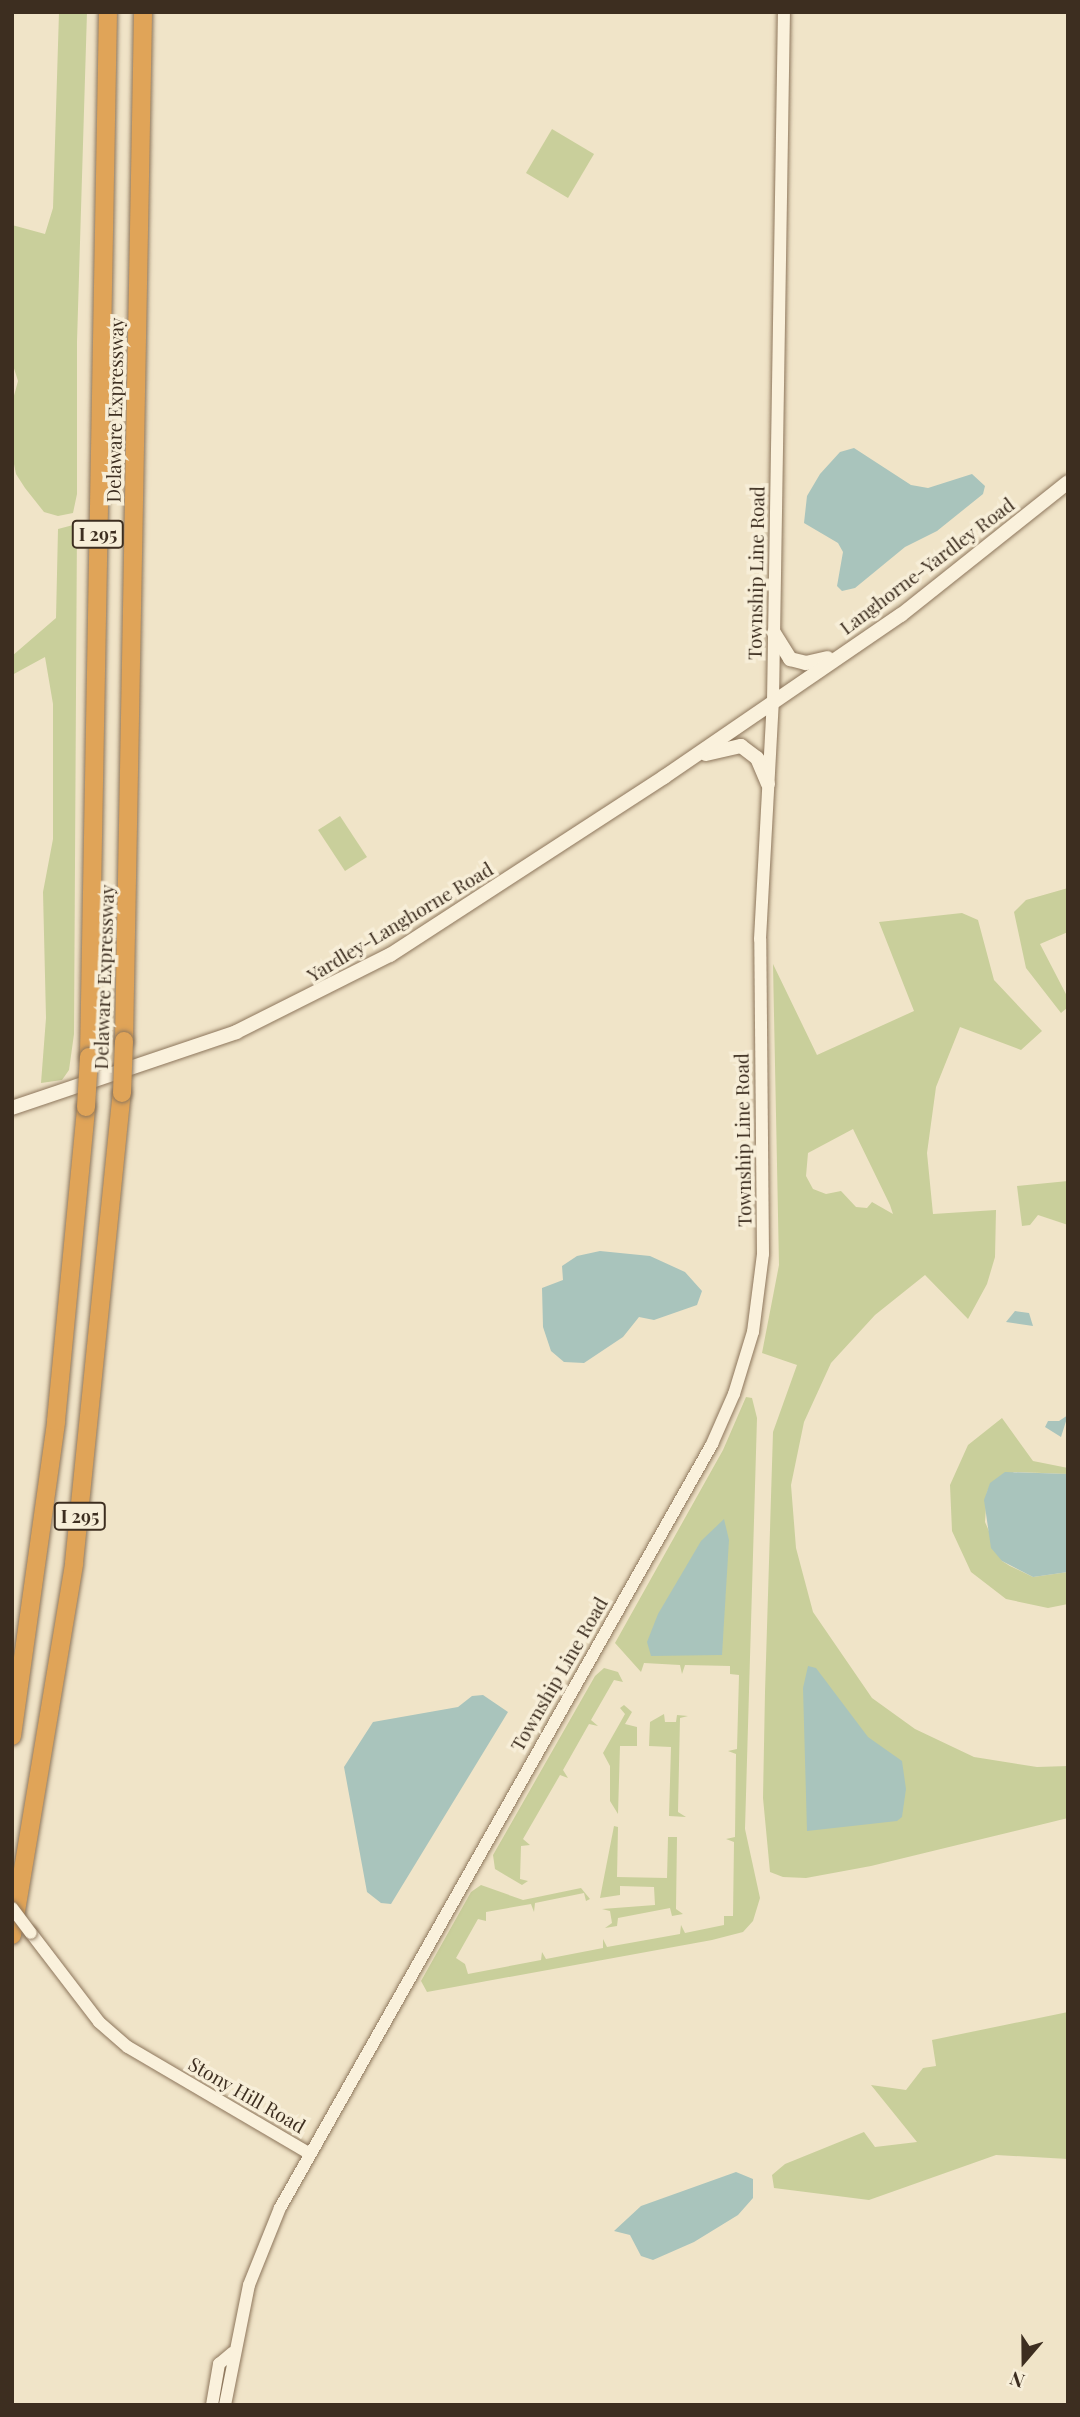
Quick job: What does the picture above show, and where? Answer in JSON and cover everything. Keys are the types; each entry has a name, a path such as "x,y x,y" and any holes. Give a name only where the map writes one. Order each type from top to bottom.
{"highway":[{"name":"Delaware Expressway","path":"12,1736 52,1448 89,1057 108,12"},
{"name":"Delaware Expressway","path":"12,1935 77,1538 122,1093 143,12"}],"main road":[{"name":"Langhorne-Yardley Road","path":"773,701 901,615 1068,482"},
{"path":"774,633 783,654 797,662 814,663 848,650"},
{"name":"Yardley-Langhorne Road","path":"12,1108 166,1058 330,989 390,955 688,760 773,701"},
{"path":"688,760 741,746 757,758 768,784"}],"street":[{"name":"Township Line Road","path":"309,2153 712,1444 743,1367 758,1306 763,1254 760,939 773,701 784,12"},
{"name":"Stony Hill Road","path":"12,1908 99,2022 128,2048 309,2153 259,2258 232,2353 225,2405"},
{"path":"212,2405 219,2364 232,2353"}],"green space":[{"path":"59,12 87,12 77,342 77,494 73,513 58,516 44,512 25,488 16,474 12,454 12,403 18,381 12,362 12,225 45,234 53,208"},
{"path":"552,129 594,154 568,198 526,173"},
{"path":"77,524 74,1034 69,1070 62,1080 41,1083 46,1018 43,892 53,839 53,704 45,657 12,675 12,656 56,618 58,529"},
{"path":"340,816 367,857 345,871 318,830"},
{"path":"1068,888 1068,932 1040,944 1068,998 1068,1007 1061,1013 1026,968 1014,912 1026,900"},
{"path":"962,913 978,920 994,980 1042,1031 1021,1050 960,1027 936,1087 927,1153 933,1214 996,1210 995,1257 987,1284 968,1319 925,1275 875,1315 831,1363 804,1422 791,1485 796,1548 813,1612 872,1698 915,1729 974,1757 1037,1767 1068,1766 1068,1818 871,1866 806,1878 783,1877 770,1872 763,1798 765,1692 773,1432 797,1365 762,1353 779,1265 773,964 817,1055 914,1011 879,922","holes":["853,1129 893,1214 872,1202 867,1208 856,1207 841,1191 826,1194 813,1189 806,1176 808,1153"]},
{"path":"1068,1181 1068,1225 1038,1215 1030,1225 1022,1226 1017,1186"},
{"path":"746,1397 752,1398 757,1418 745,1829 760,1898 753,1921 743,1932 712,1940 427,1992 421,1981 471,1892 481,1885 523,1900 581,1888 590,1899 586,1901 584,1893 535,1903 534,1912 531,1904 486,1912 486,1921 478,1919 456,1958 465,1964 468,1974 541,1960 542,1952 546,1959 603,1948 603,1939 607,1947 680,1934 681,1925 685,1933 724,1925 724,1916 733,1916 734,1842 726,1839 735,1837 736,1754 728,1751 737,1749 739,1675 730,1674 730,1666 685,1665 682,1674 680,1665 644,1663 641,1672 615,1643 723,1450"},
{"path":"1002,1418 1033,1461 1068,1468 1068,1474 1014,1472 987,1491 985,1522 1002,1561 1010,1566 1033,1577 1068,1572 1068,1604 1048,1608 1006,1599 971,1572 952,1531 950,1485 968,1445"},
{"path":"604,1668 618,1672 623,1682 614,1680 591,1720 598,1726 589,1724 563,1770 568,1778 560,1775 523,1839 530,1845 521,1846 520,1879 528,1881 522,1885 495,1869 493,1855 595,1676"},
{"path":"624,1705 632,1712 625,1724 637,1727 637,1746 620,1746 618,1814 610,1801 610,1766 603,1753 625,1714 620,1708"},
{"path":"664,1714 665,1722 676,1722 677,1715 688,1716 680,1718 678,1812 686,1817 669,1816 671,1747 649,1746 650,1722"},
{"path":"614,1826 618,1827 617,1877 667,1878 668,1837 677,1837 676,1909 683,1914 672,1916 670,1908 618,1918 617,1926 605,1928 612,1923 610,1911 602,1909 655,1905 654,1887 620,1886 620,1895 600,1898"},
{"path":"1068,2012 1068,2159 996,2155 869,2200 774,2188 772,2175 785,2164 864,2132 875,2147 917,2142 871,2085 906,2090 923,2068 936,2066 932,2040"}],"water":[{"path":"854,448 911,485 928,488 972,474 985,486 983,494 937,531 905,547 855,588 842,591 837,586 843,552 838,543 804,523 807,496 820,474 840,452"},
{"path":"600,1251 650,1256 685,1272 702,1291 697,1305 654,1320 639,1317 623,1337 584,1363 564,1362 551,1351 543,1327 542,1288 563,1280 562,1266 577,1256"},
{"path":"1015,1311 1029,1313 1033,1326 1006,1322"},
{"path":"1068,1415 1061,1437 1045,1427 1048,1421 1059,1421"},
{"path":"1005,1472 1068,1474 1068,1572 1033,1577 1002,1561 991,1548 984,1500 990,1483"},
{"path":"724,1519 729,1540 722,1655 651,1656 647,1642 658,1614 701,1541"},
{"path":"808,1666 816,1668 868,1737 902,1761 906,1789 902,1817 897,1821 807,1831 803,1688"},
{"path":"483,1695 508,1712 391,1904 381,1903 367,1892 344,1767 373,1722 458,1707 472,1696"},
{"path":"736,2172 753,2179 753,2198 738,2215 694,2242 653,2260 641,2256 630,2235 614,2231 641,2206"}]}
